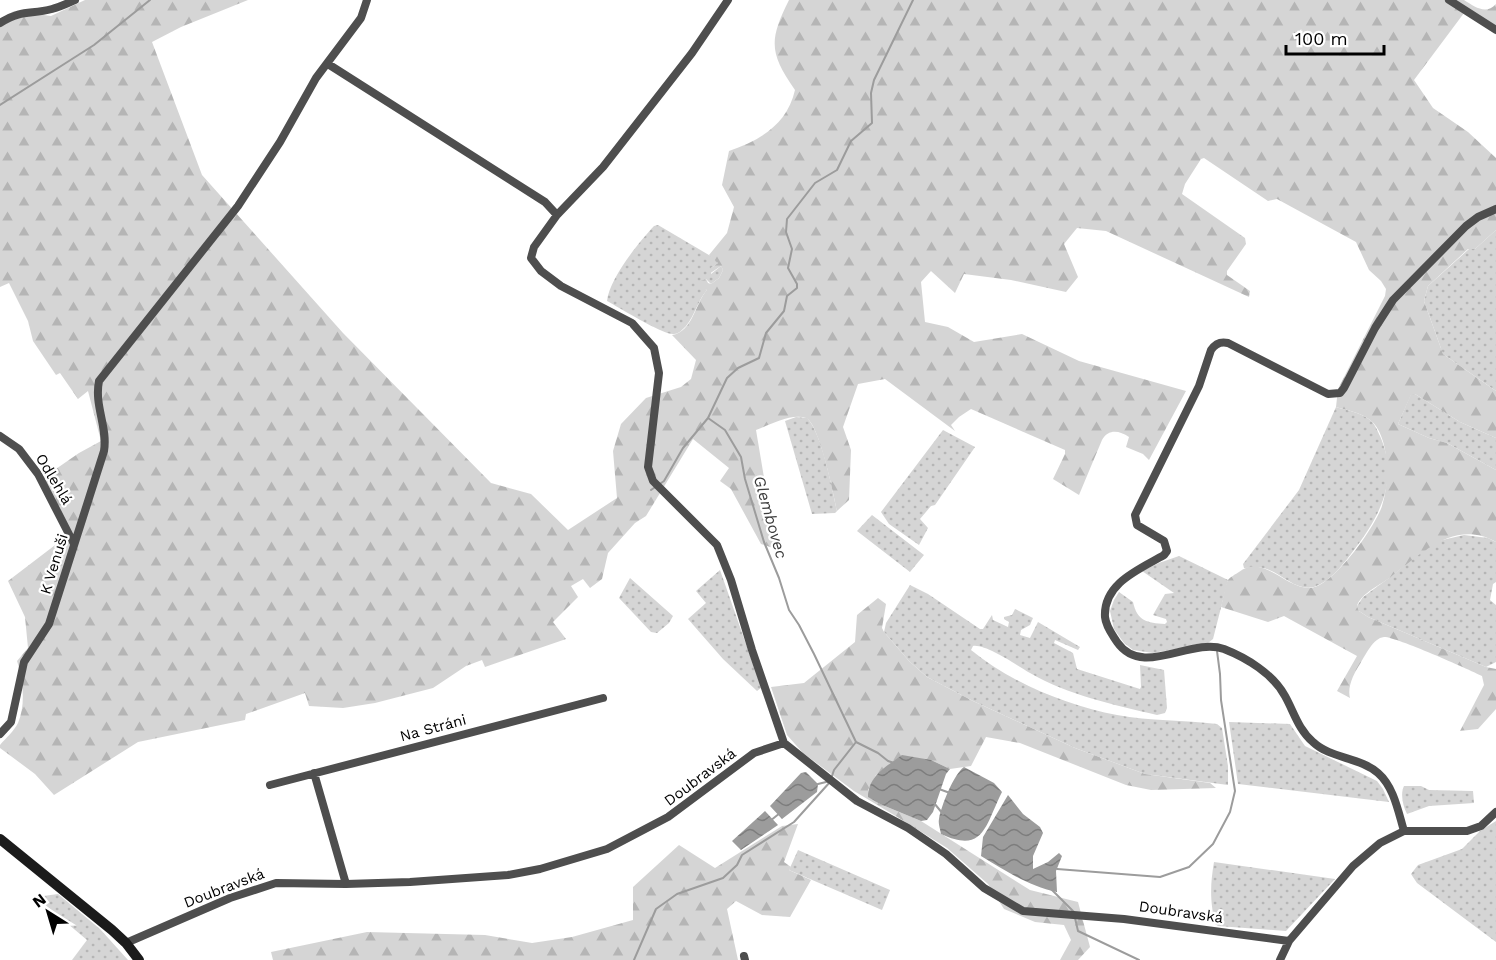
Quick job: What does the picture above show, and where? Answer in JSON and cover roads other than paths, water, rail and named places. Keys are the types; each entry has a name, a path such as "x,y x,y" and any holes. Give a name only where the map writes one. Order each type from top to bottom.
{"main road":[{"path":"0,839 126,943 139,960"}],"street":[{"path":"0,23 19,14 52,9 75,0"},
{"path":"367,0 361,18 328,64 545,202 557,214"},
{"path":"728,0 692,53 609,159 557,214 534,247 531,258 540,271 561,286 632,323 654,348 659,373 648,467 652,480 717,545 731,580 784,743"},
{"path":"1449,0 1496,30"},
{"name":"K Venuši","path":"0,734 11,722 24,662 49,624 106,442 96,394 99,381 238,206 280,142 316,78 328,64"},
{"path":"1404,831 1393,796 1378,773 1360,763 1327,752 1310,740 1298,724 1275,682 1255,666 1223,649 1212,647 1153,657 1133,655 1119,645 1107,628 1106,610 1111,593 1121,580 1167,551 1164,541 1137,525 1135,515 1198,386 1214,345 1228,343 1328,394 1340,393 1393,300 1466,226 1478,217 1496,209"},
{"name":"Odlehlá","path":"0,436 20,449 38,474 74,544"},
{"name":"Na Stráni","path":"270,785 603,698"},
{"name":"Doubravská","path":"126,943 230,898 276,884 346,884 508,875 540,869 607,849 668,817 754,753 784,743 857,801 908,828 946,854 984,888 1023,911 1124,919 1289,941"},
{"path":"314,773 346,884"},
{"path":"1280,960 1289,941 1353,866 1380,843 1404,831 1467,831 1481,826 1496,812"}],"water":[{"path":"902,755 931,760 950,769 946,774 933,812 927,820 921,821 868,797 875,777"},
{"path":"964,767 994,783 1002,792 987,826 975,838 966,841 941,834 939,823 948,791"},
{"path":"806,772 818,784 817,792 782,819 770,806 801,773"},
{"path":"1008,795 1023,814 1040,827 1043,833 1033,856 1033,869 1048,862 1059,853 1062,856 1056,871 1057,892 1027,882 981,856 983,837"},
{"path":"765,811 778,825 741,850 732,841"}],"waterway":[{"path":"0,105 94,45 150,0"},
{"name":"Glembovec","path":"894,763 856,742 814,654 789,610 764,542 745,479 741,457 725,430 708,418 727,378 738,368 759,358 766,333 784,311 787,296 797,288 788,268 792,249 786,232 787,219 815,183 837,170 851,141 872,123 871,93 874,80 913,0"},
{"path":"651,490 664,481 683,448 708,418"},
{"path":"1057,869 1160,877 1189,867 1213,844 1230,812 1235,791 1221,700 1217,651"},
{"path":"832,776 834,770 856,742"},
{"path":"818,784 830,781"},
{"path":"634,960 656,909 677,894 723,878 737,865 742,855 794,822 830,782"},
{"path":"939,789 950,793"},
{"name":"Glembovec","path":"934,803 943,814"},
{"path":"770,821 780,813"},
{"name":"Glembovec","path":"1051,889 1074,912"},
{"name":"Glembovec","path":"1075,918 1078,931 1139,960"}]}
